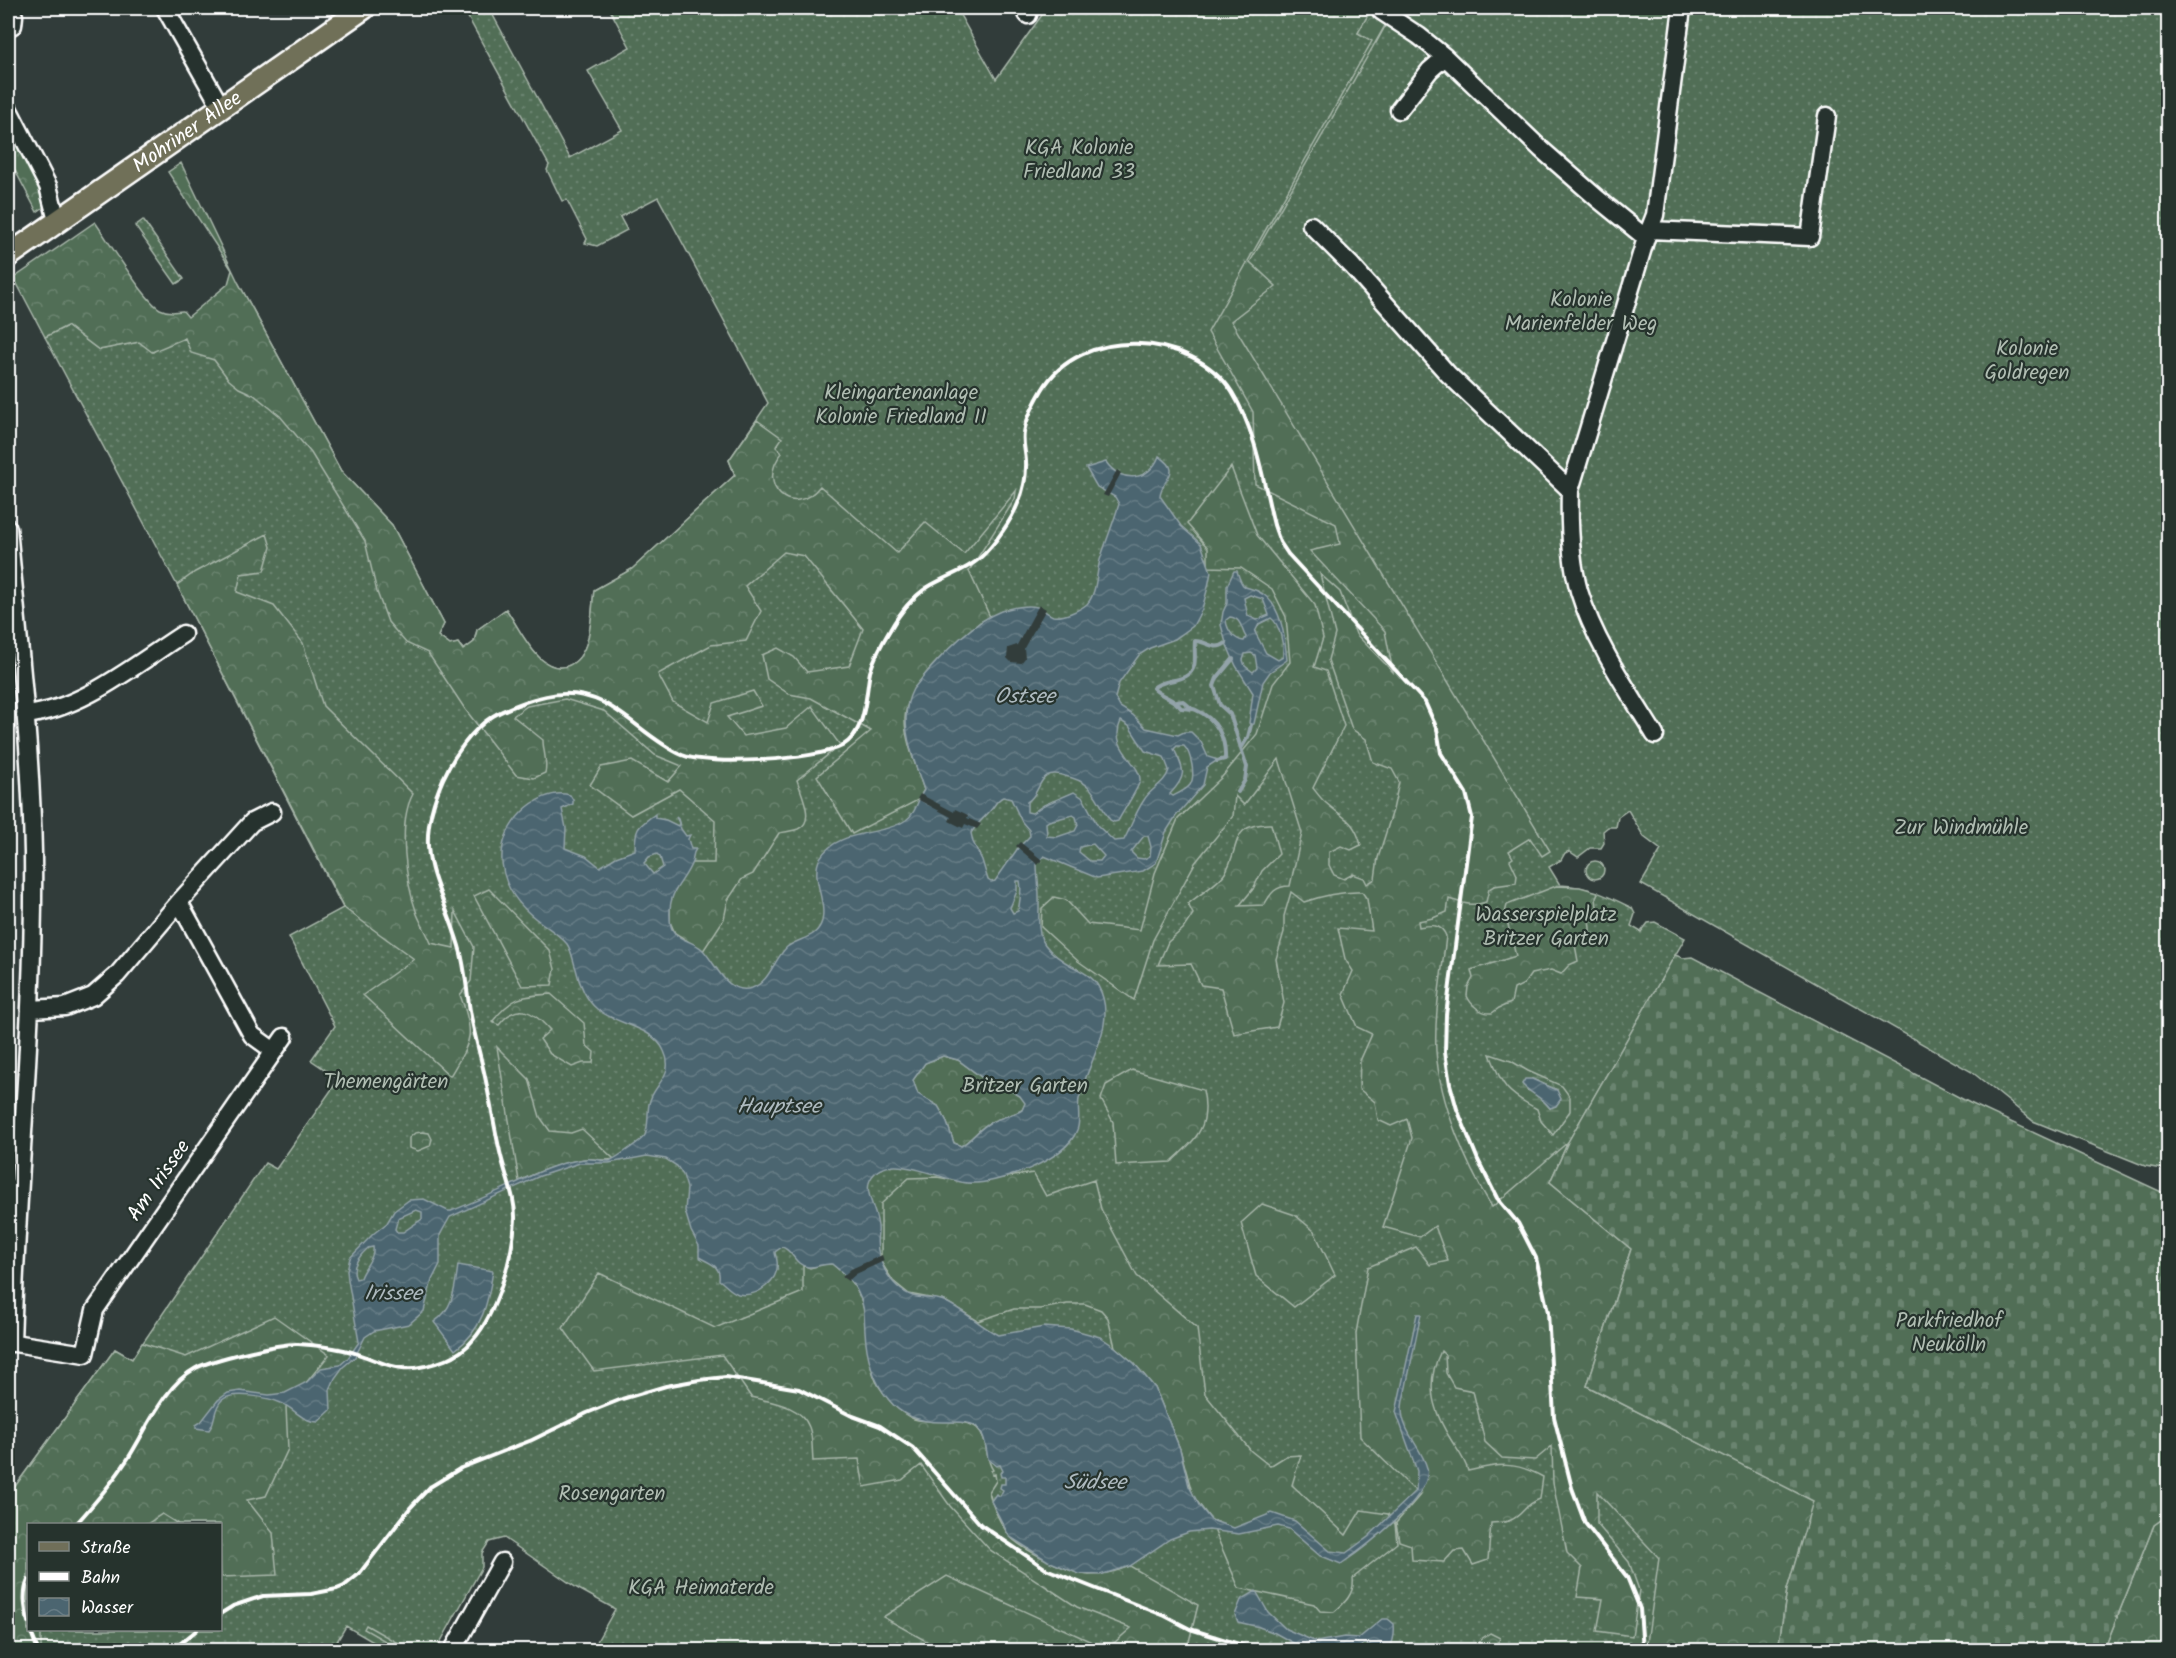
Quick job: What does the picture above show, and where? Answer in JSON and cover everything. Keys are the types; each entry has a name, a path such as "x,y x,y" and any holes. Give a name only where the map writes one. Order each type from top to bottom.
{"main road":[{"name":"Mohriner Allee","path":"8,256 364,8"}],"street":[{"path":"8,28 13,25 14,16 9,8"},
{"path":"165,8 221,107"},
{"path":"1655,735 1593,625 1580,592 1572,558 1570,490 1655,215 1661,183 1682,8"},
{"path":"1381,11 1419,36 1445,57 1598,200 1648,234 1810,237 1827,116"},
{"path":"1399,110 1430,70 1445,57"},
{"path":"8,108 46,182 59,220"},
{"path":"1311,225 1352,266 1448,374 1570,490"},
{"path":"8,528 25,715 32,845 31,1010 10,1342"},
{"path":"25,715 54,710 82,697 183,634"},
{"path":"31,1010 65,1007 93,996 117,975 179,902 252,822 272,813"},
{"name":"Am Irissee","path":"10,1342 85,1354 95,1310 279,1044 252,1035 179,902"},
{"path":"453,1650 502,1562"}],"green space":[{"name":"Britzer Garten","path":"463,8 489,8 570,158 622,130 588,71 630,47 609,8 956,8 996,79 1047,8 1372,8 1358,33 1376,43 1395,8 2168,8 2168,1170 2145,1166 2033,1121 1972,1072 1641,884 1661,850 1644,837 1628,810 1618,817 1616,827 1608,827 1603,831 1604,843 1601,848 1590,848 1578,857 1569,851 1561,860 1549,867 1560,885 1589,890 1632,908 1635,914 1631,926 1641,932 1648,923 1655,922 1685,938 1568,1142 1787,1590 1778,1650 592,1650 615,1609 577,1588 504,1538 489,1542 482,1553 482,1567 436,1650 387,1650 346,1626 332,1650 8,1650 8,1496 115,1349 132,1359 265,1163 276,1169 339,1079 311,1060 335,1026 289,937 343,908 177,585 45,337 67,326 99,350 139,342 153,352 239,284 341,471 392,525 444,624 438,636 450,645 458,643 464,650 474,642 477,630 506,609 541,659 556,667 572,664 580,657 585,647 591,624 594,590 632,569 735,475 729,460 768,403 658,197 620,217 627,230 597,246 585,243 587,239 567,200 562,201 547,170 549,165"},
{"path":"1372,8 1395,8 1250,262 1276,286 1231,321 1550,851 1542,856 1530,838 1509,851 1513,858 1510,860 1517,875 1516,883 1494,886 1489,889 1486,902 1467,904 1449,899 1447,912 1418,921 1419,927 1438,927 1446,936 1437,1008 1436,1051 1438,1071 1448,1112 1463,1152 1492,1207 1568,1142 1550,1182 1631,1249 1587,1386 1814,1501 1787,1590 1778,1650 1646,1650 1659,1558 1597,1492 1597,1524 1629,1562 1639,1590 1632,1636 1597,1631 1603,1599 1577,1597 1582,1568 1567,1553 1553,1483 1552,1446 1535,1460 1502,1458 1485,1442 1473,1391 1454,1387 1446,1373 1445,1355 1441,1351 1433,1375 1433,1398 1440,1420 1468,1471 1506,1465 1524,1468 1543,1477 1540,1499 1530,1504 1511,1520 1491,1523 1488,1560 1473,1565 1464,1550 1454,1551 1444,1562 1412,1560 1411,1545 1399,1541 1396,1523 1421,1494 1360,1437 1356,1333 1368,1267 1416,1247 1430,1265 1448,1261 1435,1226 1420,1237 1383,1227 1412,1138 1407,1119 1391,1126 1378,1120 1375,1102 1359,1089 1360,1061 1372,1034 1357,1027 1343,994 1353,971 1345,959 1338,928 1372,931 1367,899 1362,892 1347,892 1326,895 1304,902 1291,892 1284,916 1284,932 1276,959 1284,1003 1277,1027 1234,1034 1221,988 1201,985 1191,964 1158,965 1168,942 1183,929 1193,914 1188,904 1222,877 1230,863 1238,838 1248,827 1271,824 1279,854 1262,871 1253,889 1239,906 1264,905 1274,891 1290,886 1302,833 1279,759 1244,805 1235,796 1233,816 1195,863 1153,940 1134,1000 1078,961 1041,927 1042,908 1054,897 1066,900 1088,924 1140,930 1155,873 1178,819 1222,777 1257,734 1273,684 1290,662 1286,617 1272,589 1241,568 1208,567 1208,548 1187,524 1231,467 1257,535 1315,605 1323,638 1314,667 1326,671 1344,726 1313,788 1324,801 1352,825 1361,845 1351,850 1341,846 1329,852 1329,865 1334,875 1344,879 1353,874 1364,878 1367,884 1375,879 1378,858 1399,782 1392,769 1373,762 1366,739 1352,729 1328,660 1335,634 1320,574 1340,592 1356,634 1393,672 1385,631 1310,551 1340,544 1336,524 1255,484 1253,412 1208,332 1372,41 1358,33"},
{"path":"8,120 51,202 37,212 8,157"},
{"path":"181,163 239,284 341,471 392,525 444,624 438,636 450,645 458,643 463,650 474,642 477,630 506,609 541,659 556,667 572,664 580,657 585,647 591,624 594,590 632,569 735,475 729,460 757,420 782,438 776,447 782,453 775,465 773,477 780,495 798,500 809,496 820,486 897,553 925,522 964,554 1016,491 1015,499 969,571 990,617 980,622 933,665 913,691 907,705 905,719 907,737 924,790 918,800 852,834 817,776 871,731 811,698 789,694 767,679 762,655 778,648 794,657 807,672 849,666 863,629 804,556 784,552 745,586 761,611 746,641 711,645 658,674 673,702 708,722 714,703 753,691 762,706 727,717 743,736 786,728 812,706 840,745 797,780 806,807 806,820 798,829 779,833 753,874 742,879 728,900 724,919 703,951 675,933 670,922 670,902 673,893 691,863 714,863 715,820 679,789 631,815 590,785 601,767 632,761 668,782 682,766 655,755 604,711 565,699 527,706 513,716 543,740 546,765 545,773 534,778 516,775 465,709 428,653 406,643 388,622 377,592 365,541 311,453 280,416 254,395 229,380 214,360 191,353 185,338 152,352 139,342 99,350 67,326 45,337 14,278 95,222 136,282 160,309 169,312 183,311 188,317 228,284 232,270 168,172"},
{"path":"143,220 184,279 176,284 135,226"},
{"path":"267,534 271,547 264,571 241,574 237,592 274,606 303,643 323,706 413,794 408,806 404,837 409,886 417,914 431,943 454,948 455,911 474,947 471,981 460,995 468,1020 469,1038 450,1076 363,995 414,959 344,908 177,585 195,572"},
{"path":"1591,861 1599,861 1604,866 1602,877 1591,879 1586,874 1586,866"},
{"name":"Wasserspielplatz Britzer Garten","path":"1556,886 1580,887 1598,892 1597,907 1589,915 1590,933 1575,945 1578,961 1569,965 1561,974 1551,970 1531,974 1524,984 1514,989 1511,1003 1492,1013 1480,1010 1471,1003 1467,996 1468,987 1473,978 1471,970 1516,956 1505,913 1507,905"},
{"path":"489,889 550,951 555,969 552,985 522,986 474,896"},
{"name":"Parkfriedhof Neukölln","path":"1675,955 1683,958 1692,957 1970,1103 2168,1195 2168,1515 2154,1525 2104,1650 1778,1650 1787,1590 1813,1501 1587,1386 1631,1249 1550,1182 1568,1142"},
{"path":"551,994 584,1023 586,1045 594,1052 593,1063 583,1063 572,1067 550,1054 540,1039 550,1030 538,1018 526,1011 513,1013 499,1025 492,1022 505,1007 517,999"},
{"path":"497,1047 529,1079 540,1117 550,1131 571,1133 582,1129 614,1159 585,1159 568,1162 519,1181"},
{"path":"1490,1054 1511,1061 1562,1086 1570,1097 1570,1111 1553,1135 1541,1121 1537,1109 1506,1088","holes":["1532,1079 1557,1090 1550,1108 1536,1093 1527,1090"]},
{"path":"943,1056 958,1060 988,1082 1007,1088 1020,1096 1026,1103 1022,1110 995,1120 961,1146 954,1143 938,1106 917,1094 913,1080 925,1063"},
{"path":"1132,1070 1203,1090 1205,1114 1203,1123 1194,1139 1171,1162 1116,1165 1113,1122 1101,1099 1106,1085"},
{"path":"415,1133 429,1133 432,1139 430,1146 418,1151 409,1148 409,1138"},
{"path":"1033,1173 1046,1196 1094,1180 1101,1209 1137,1276 1197,1328 1205,1394 1251,1451 1270,1466 1286,1456 1301,1455 1292,1485 1346,1535 1361,1510 1388,1514 1395,1524 1397,1543 1353,1578 1351,1593 1334,1612 1320,1611 1314,1604 1239,1588 1215,1532 1218,1522 1211,1520 1193,1496 1180,1449 1155,1388 1134,1363 1115,1347 1108,1318 1101,1310 1085,1304 1067,1304 1041,1309 1014,1309 978,1321 945,1301 909,1294 893,1281 881,1262 881,1204 909,1178 937,1177 970,1183"},
{"path":"1262,1204 1295,1215 1314,1231 1335,1275 1294,1307 1256,1276 1241,1223"},
{"path":"832,1264 851,1281 857,1290 866,1319 872,1370 876,1381 889,1400 914,1419 964,1423 972,1425 981,1432 993,1470 992,1475 995,1474 996,1481 989,1492 990,1497 1008,1534 1033,1553 1081,1574 1100,1574 1130,1566 1198,1605 1187,1650 942,1650 883,1617 947,1576 1107,1649 1131,1628 1077,1607 990,1550 950,1506 921,1465 902,1480 864,1487 859,1459 813,1461 811,1435 805,1420 792,1409 751,1397 722,1355 594,1371 563,1328 599,1273 715,1328 803,1292 803,1265 810,1268"},
{"path":"274,1316 329,1355 286,1407 288,1449 266,1496 247,1500 273,1533 277,1575 222,1577 222,1523 176,1523 162,1514 148,1523 27,1523 27,1631 41,1631 41,1650 8,1650 8,1496 115,1349 132,1359 142,1343 186,1357"},
{"path":"2168,1515 2168,1650 2104,1650 2154,1525"},
{"path":"366,1625 403,1646 401,1650 364,1629"},
{"path":"1490,1633 1500,1638 1494,1650 1474,1650 1481,1639"}],"water":[{"path":"1159,456 1170,467 1170,476 1160,496 1181,526 1201,544 1211,572 1202,609 1193,626 1175,639 1150,648 1139,655 1119,683 1115,698 1120,707 1133,715 1146,728 1178,735 1191,732 1201,742 1208,757 1218,760 1207,767 1203,785 1176,816 1166,832 1156,863 1143,871 1097,878 1044,856 1037,864 1039,926 1043,941 1054,955 1091,978 1098,986 1104,1000 1103,1028 1079,1099 1077,1130 1070,1141 1059,1152 1029,1169 980,1183 956,1181 901,1166 878,1171 868,1186 878,1226 878,1252 890,1278 904,1292 917,1297 944,1301 998,1335 1044,1327 1071,1329 1100,1337 1134,1363 1155,1388 1180,1449 1189,1486 1199,1505 1211,1520 1234,1528 1272,1513 1295,1521 1330,1551 1346,1553 1368,1537 1416,1491 1417,1471 1396,1412 1417,1314 1421,1314 1402,1409 1405,1425 1427,1468 1426,1480 1420,1493 1409,1507 1365,1547 1341,1564 1319,1555 1289,1529 1278,1526 1239,1534 1209,1530 1189,1532 1170,1539 1130,1566 1100,1575 1079,1574 1048,1561 1009,1536 991,1501 996,1494 1000,1496 1003,1490 1000,1488 1001,1484 1005,1484 1005,1477 1001,1477 1000,1473 1003,1471 1000,1465 997,1466 988,1459 981,1431 974,1425 964,1422 930,1422 907,1415 883,1393 869,1358 862,1304 857,1290 848,1278 832,1264 803,1266 782,1247 775,1252 777,1268 775,1275 766,1286 759,1291 745,1295 732,1291 719,1280 716,1268 699,1257 699,1246 691,1231 685,1211 687,1188 683,1175 677,1166 666,1159 647,1156 609,1163 580,1163 540,1176 450,1217 440,1235 440,1264 432,1280 424,1311 409,1324 374,1331 365,1337 355,1357 335,1378 330,1390 331,1410 318,1422 307,1420 286,1405 275,1401 242,1395 227,1397 219,1403 209,1430 196,1428 196,1425 218,1400 228,1393 240,1391 269,1395 285,1393 307,1382 321,1368 340,1365 348,1358 359,1342 348,1280 347,1270 350,1258 387,1223 394,1211 409,1200 424,1199 451,1211 555,1166 585,1159 609,1161 622,1154 645,1135 651,1097 667,1067 664,1051 652,1036 605,1014 593,1005 581,985 567,944 528,912 510,889 502,864 502,850 512,824 522,812 544,797 557,794 570,795 573,804 562,809 566,828 565,848 586,856 600,867 616,857 635,850 639,828 655,814 655,818 678,826 676,817 686,836 690,835 688,839 691,849 696,849 689,869 674,892 670,906 672,929 681,938 702,949 728,983 743,989 758,985 768,976 787,947 812,934 820,927 823,913 817,865 828,848 849,837 896,825 910,817 915,810 924,790 906,727 908,701 913,689 965,634 1001,611 1033,606 1053,616 1062,616 1087,604 1093,594 1100,560 1119,504 1115,497 1097,487 1086,468 1106,462 1119,474 1135,477 1149,471","holes":["1121,721 1129,726 1145,751 1164,757 1169,770 1164,779 1144,800 1124,840 1114,841 1098,826 1083,798 1074,792 1032,813 1027,812 1027,802 1034,796 1044,778 1051,774 1058,774 1075,779 1089,787 1110,820 1118,821 1140,780 1136,767 1122,747 1118,731","1177,746 1184,746 1189,754 1193,776 1190,785 1173,796 1170,794 1180,782 1182,767 1174,749","1003,797 1011,799 1022,822 1029,830 1030,836 1018,848 995,881 991,882 988,880 971,833","1073,815 1078,825 1075,831 1057,837 1047,836 1046,823","1144,836 1148,836 1151,847 1150,856 1144,859 1137,858 1131,852","1093,844 1104,856 1100,861 1090,861 1079,852 1080,847","657,854 663,867 653,874 644,863 649,857","1017,881 1020,881 1018,911 1013,913 1010,908 1017,891","943,1056 958,1060 988,1082 1007,1088 1020,1096 1025,1103 1022,1110 995,1120 961,1146 954,1143 938,1106 918,1094 913,1080 925,1063","416,1210 422,1212 422,1219 403,1232 397,1232 395,1229 398,1218","373,1247 371,1259 360,1278 356,1279 354,1270 359,1258 368,1248"]},
{"path":"1234,571 1237,571 1244,586 1263,594 1269,600 1278,615 1284,633 1287,660 1270,672 1263,682 1254,724 1251,725 1249,723 1253,693 1236,666 1221,625 1227,603 1227,586","holes":["1250,595 1263,599 1269,615 1257,620 1248,616 1244,598","1230,617 1239,622 1246,637 1244,641 1232,634 1226,620","1271,618 1277,625 1281,636 1283,657 1278,660 1266,653 1255,632 1259,624","1245,654 1255,655 1257,668 1253,672 1245,666 1243,660"]},
{"path":"1525,1079 1532,1079 1557,1090 1561,1099 1556,1106 1550,1108 1522,1084"},
{"path":"458,1265 493,1271 483,1315 472,1334 455,1350 434,1322 441,1317 450,1304"},
{"path":"1256,1591 1268,1612 1286,1629 1316,1642 1344,1637 1359,1638 1382,1619 1388,1619 1394,1624 1392,1644 1389,1650 1364,1644 1358,1650 1306,1650 1275,1633 1238,1622 1235,1615 1241,1600"}],"pier":[{"path":"1117,470 1121,473 1108,497 1103,495"},
{"path":"1039,605 1046,609 1024,648 1025,658 1021,663 1011,662 1007,658 1008,648 1017,645"},
{"path":"920,794 954,812 955,809 968,815 967,818 981,824 977,829 965,824 963,828 949,821 951,817 917,799"},
{"path":"1020,842 1042,860 1038,865 1016,846"},
{"path":"882,1255 884,1261 856,1274 848,1281 842,1277 851,1269"}],"waterway":[{"path":"1217,761 1225,759 1224,744 1219,730 1210,718 1196,710 1181,708 1153,688 1163,682 1182,678 1191,672 1195,663 1195,641 1214,646 1226,643"},
{"path":"1233,659 1217,678 1214,686 1220,705 1230,714 1247,767 1245,780 1238,792"},
{"path":"1177,702 1183,701 1191,708"},
{"path":"1242,747 1251,725"}],"railway":[{"path":"77,1523 121,1469 174,1385 196,1368 247,1352 289,1344 344,1350 393,1366 414,1368 445,1360 460,1352 482,1329 496,1300 507,1267 514,1234 514,1203 500,1152 472,1021 461,953 436,883 428,847 433,805 443,779 471,736 485,722 505,710 555,694 574,694 604,703 671,750 695,758 737,761 787,758 829,751 842,746 850,740 861,723 870,672 881,645 898,618 922,591 979,559 1007,525 1019,501 1026,476 1025,427 1042,390 1059,369 1082,354 1109,346 1137,344 1165,347 1191,357 1214,372 1232,392 1253,439 1280,542 1288,554 1425,702 1437,729 1441,753 1466,793 1472,817 1446,1015 1445,1052 1450,1084 1457,1109 1478,1160 1497,1198 1518,1223 1536,1258 1548,1312 1554,1417 1572,1488 1585,1523 1627,1577 1640,1609 1643,1650"},
{"path":"222,1613 233,1606 263,1596 311,1594 344,1586 359,1574 410,1508 430,1487 461,1468 532,1440 622,1399 666,1386 726,1377 799,1389 850,1415 880,1426 913,1448 981,1525 1046,1569 1165,1616 1190,1629 1258,1650"},
{"path":"27,1582 25,1596 27,1617"},
{"path":"30,1631 38,1650"},
{"path":"172,1650 196,1631"}],"park label":[{"name":"KGA Kolonie Friedland 33","path":"1079,159"},
{"name":"Kolonie Marienfelder Weg","path":"1581,311"},
{"name":"Kolonie Goldregen","path":"2027,360"},
{"name":"Kleingartenanlage Kolonie Friedland II","path":"901,404"},
{"name":"Zur Windmühle","path":"1961,827"},
{"name":"Themengärten","path":"386,1081"},
{"name":"Rosengarten","path":"612,1493"},
{"name":"KGA Heimaterde","path":"701,1587"}],"water label":[{"name":"Ostsee","path":"1025,695"},
{"name":"Hauptsee","path":"779,1105"},
{"name":"Irissee","path":"393,1292"},
{"name":"Südsee","path":"1095,1481"}]}
